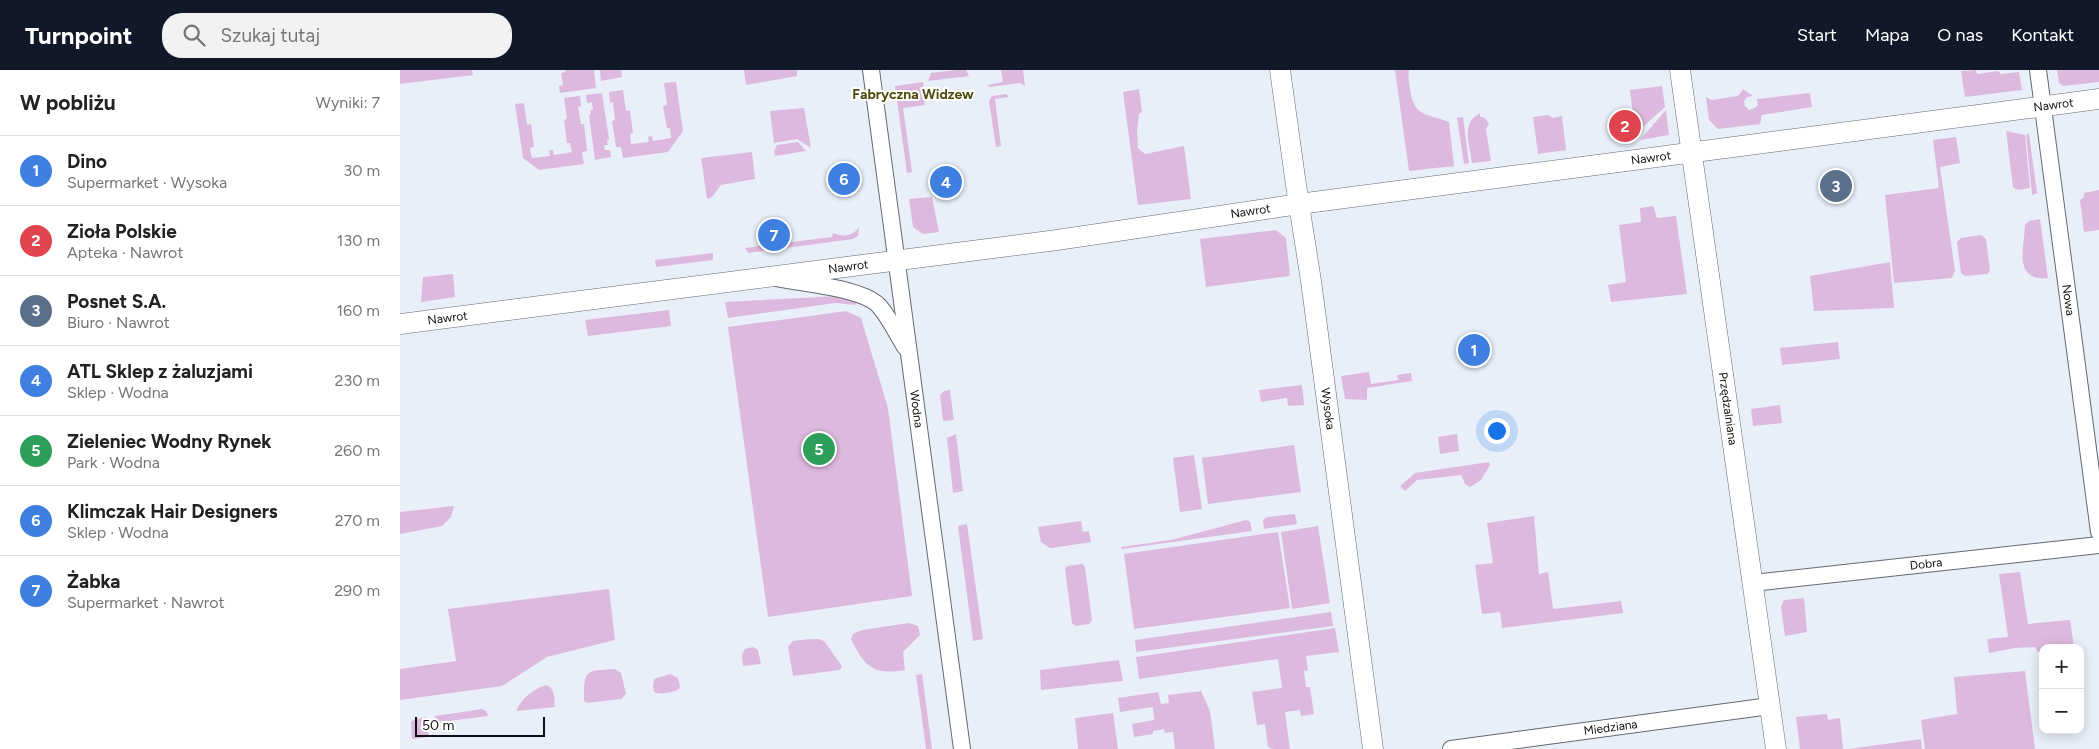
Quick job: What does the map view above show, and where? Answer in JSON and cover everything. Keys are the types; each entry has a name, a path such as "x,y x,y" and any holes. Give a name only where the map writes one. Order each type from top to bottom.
{"street":[{"name":"Wodna","path":"871,70 962,749"},
{"name":"Wysoka","path":"1280,70 1298,204 1312,288 1373,749"},
{"name":"Przędzalniana","path":"1680,70 1776,749"},
{"name":"Nowa","path":"2038,70 2099,532"},
{"name":"Nawrot","path":"400,324 1091,235 1298,204 2099,99"},
{"path":"768,276 850,291 866,296 880,307 909,354"},
{"name":"Dobra","path":"1753,583 2099,545"},
{"name":"Miedziana","path":"1451,749 1770,706"}],"shaded area":[{"path":"400,70 472,70 473,75 400,84"},
{"path":"565,70 594,70 596,88 560,93 559,86 563,85 561,73 566,72"},
{"path":"600,70 621,70 622,77 601,81"},
{"path":"744,70 797,70 797,76 746,85"},
{"path":"966,70 969,76 928,81 931,73"},
{"path":"1001,70 1023,70 1025,86 1020,83 990,87 987,85 1003,82"},
{"path":"1395,70 1409,70 1412,98 1418,110 1449,122 1454,166 1409,171"},
{"path":"1976,70 1977,74 1998,71 2001,74 2019,72 2022,90 1965,97 1961,71"},
{"path":"2057,70 2099,70 2099,82 2063,86 2059,83"},
{"path":"676,82 683,131 668,152 623,158 621,147 616,147 612,121 615,120 613,102 610,103 609,92 623,90 626,111 630,110 633,133 630,134 631,144 649,142 648,137 652,136 653,141 671,138 663,106 667,105 664,83"},
{"path":"923,82 925,105 903,108 912,172 907,173 895,86"},
{"path":"1662,86 1665,107 1635,134 1630,90"},
{"path":"1139,89 1142,112 1139,114 1137,132 1138,148 1145,154 1184,146 1191,199 1138,205 1123,92"},
{"path":"1743,89 1753,96 1747,97 1744,101 1745,106 1749,110 1758,105 1757,99 1810,93 1812,107 1762,115 1760,124 1718,129 1709,120 1706,97 1712,100 1738,96"},
{"path":"602,93 609,139 607,140 608,145 604,145 605,150 610,150 611,157 595,160 589,115 591,114 590,110 593,110 592,102 587,103 586,95"},
{"path":"1006,94 1009,97 995,99 1001,146 996,147 989,101 992,96"},
{"path":"580,96 581,106 578,107 581,124 584,124 587,151 582,152 584,164 539,170 523,158 515,104 524,103 527,125 531,124 534,147 530,148 532,158 550,156 549,150 553,150 554,155 572,152 570,143 567,143 564,120 567,119 564,98"},
{"path":"804,108 811,148 797,139 774,143 770,111"},
{"path":"1666,110 1669,135 1640,140"},
{"path":"1480,113 1480,117 1483,117 1489,123 1486,129 1491,161 1472,163 1468,142 1468,129 1470,123"},
{"path":"1548,115 1552,118 1562,116 1566,150 1538,154 1533,117"},
{"path":"1463,117 1469,163 1464,164 1457,118"},
{"path":"2006,131 2025,135 2030,188 2018,190 2013,187"},
{"path":"2026,134 2029,134 2037,193 2032,195"},
{"path":"1956,137 1960,163 1940,167 1955,271 1952,278 1894,283 1885,195 1939,188 1933,140"},
{"path":"798,142 806,151 775,156 774,151 777,145"},
{"path":"752,152 755,179 721,185 712,197 707,199 701,158"},
{"path":"2099,190 2099,230 2084,232 2080,200 2084,197 2084,193"},
{"path":"932,197 939,232 923,234 913,227 909,199"},
{"path":"1653,206 1657,218 1676,216 1687,294 1611,302 1608,285 1626,282 1619,225 1641,222 1640,208"},
{"path":"2040,219 2048,278 2037,278 2030,274 2025,269 2023,262 2025,225 2029,221"},
{"path":"859,227 858,236 853,239 748,253 745,248 832,237 833,233 847,235 853,233"},
{"path":"1276,230 1286,238 1290,276 1206,287 1200,239"},
{"path":"1981,235 1986,239 1990,270 1988,274 1965,276 1961,273 1957,242 1961,238"},
{"path":"713,253 713,260 656,267 655,260"},
{"path":"1890,262 1894,308 1814,311 1810,276"},
{"path":"453,274 455,297 421,302 423,277"},
{"path":"839,296 860,299 855,305 835,303 728,318 725,302"},
{"path":"669,310 671,326 588,336 585,320"},
{"path":"846,311 861,318 888,408 912,596 768,617 728,327"},
{"path":"1838,342 1840,359 1782,365 1780,348"},
{"path":"1369,372 1371,384 1398,380 1397,375 1411,373 1412,381 1367,388 1367,400 1345,399 1341,376"},
{"path":"1302,385 1304,405 1288,406 1287,398 1261,402 1259,390"},
{"path":"950,390 954,420 943,421 940,395 944,391"},
{"path":"1780,405 1782,423 1753,426 1751,409"},
{"path":"956,434 963,491 953,493 947,438"},
{"path":"1457,434 1459,451 1440,454 1438,437"},
{"path":"1294,445 1301,492 1208,504 1202,458"},
{"path":"1194,455 1202,509 1180,512 1173,458"},
{"path":"1489,462 1490,465 1481,480 1470,487 1465,484 1461,475 1417,480 1405,491 1400,486 1415,473"},
{"path":"454,506 451,517 442,526 400,534 400,512"},
{"path":"1295,514 1297,524 1264,529 1263,520 1267,517"},
{"path":"1534,516 1539,574 1548,572 1553,609 1621,601 1623,613 1502,628 1500,612 1482,614 1475,565 1493,563 1487,523"},
{"path":"1246,520 1250,522 1252,531 1122,549 1121,547 1171,540"},
{"path":"1081,521 1083,532 1089,531 1091,542 1052,548 1041,542 1038,527"},
{"path":"967,524 983,639 973,641 958,526"},
{"path":"1318,526 1330,603 1292,609 1281,532"},
{"path":"1278,532 1290,608 1134,629 1124,554"},
{"path":"1082,564 1085,567 1092,620 1089,624 1076,626 1072,623 1065,569 1067,566"},
{"path":"2020,572 2028,624 2070,620 2074,644 2039,644 2039,652 2035,647 2015,648 1989,653 1987,639 2008,637 1999,574"},
{"path":"609,589 615,640 547,657 502,686 400,700 400,669 456,661 448,609"},
{"path":"1804,598 1807,632 1785,636 1781,607 1784,600"},
{"path":"1331,612 1333,626 1136,652 1135,640"},
{"path":"909,623 918,626 920,635 903,652 905,670 885,671 872,667 861,657 851,639 853,634 862,630"},
{"path":"1335,628 1339,652 1306,656 1308,670 1304,671 1306,687 1310,687 1314,714 1301,716 1300,710 1285,712 1290,749 1273,749 1268,747 1265,724 1257,725 1252,692 1282,688 1278,659 1139,679 1136,657"},
{"path":"810,639 824,641 842,666 840,670 793,676 788,647 793,641"},
{"path":"753,647 758,650 761,664 743,666 742,654 745,649"},
{"path":"1119,660 1123,681 1041,690 1040,670"},
{"path":"615,669 621,673 626,694 621,699 587,703 584,701 585,683 588,674 598,670"},
{"path":"2025,671 2035,749 1925,749 1921,720 1957,714 1954,677"},
{"path":"670,674 678,678 679,689 666,693 654,692 654,679"},
{"path":"922,674 932,749 926,749 916,675"},
{"path":"546,685 553,691 555,707 517,711 528,695"},
{"path":"1201,691 1210,711 1215,749 1175,749 1173,732 1165,733 1164,729 1153,731 1153,734 1134,737 1132,724 1154,720 1153,707 1120,712 1118,698 1158,692 1161,704 1169,703 1168,695"},
{"path":"482,709 486,711 488,716 434,723 435,716"},
{"path":"1113,713 1118,749 1078,749 1075,718"},
{"path":"1827,714 1828,720 1840,718 1843,749 1800,749 1796,717"},
{"path":"426,717 429,737 412,739 411,722 415,719"},
{"path":"1921,739 1922,749 1849,749"}],"place":[{"name":"Zioła Polskie","path":"1625,126"},
{"name":"Klimczak Hair Designers","path":"844,179"},
{"name":"ATL Sklep z żaluzjami","path":"946,182"},
{"name":"Posnet S.A.","path":"1836,186"},
{"name":"Żabka","path":"774,235"},
{"name":"Dino","path":"1474,350"},
{"name":"Zieleniec Wodny Rynek","path":"819,449"}],"district":[{"name":"Fabryczna Widzew","path":"913,94"}]}
